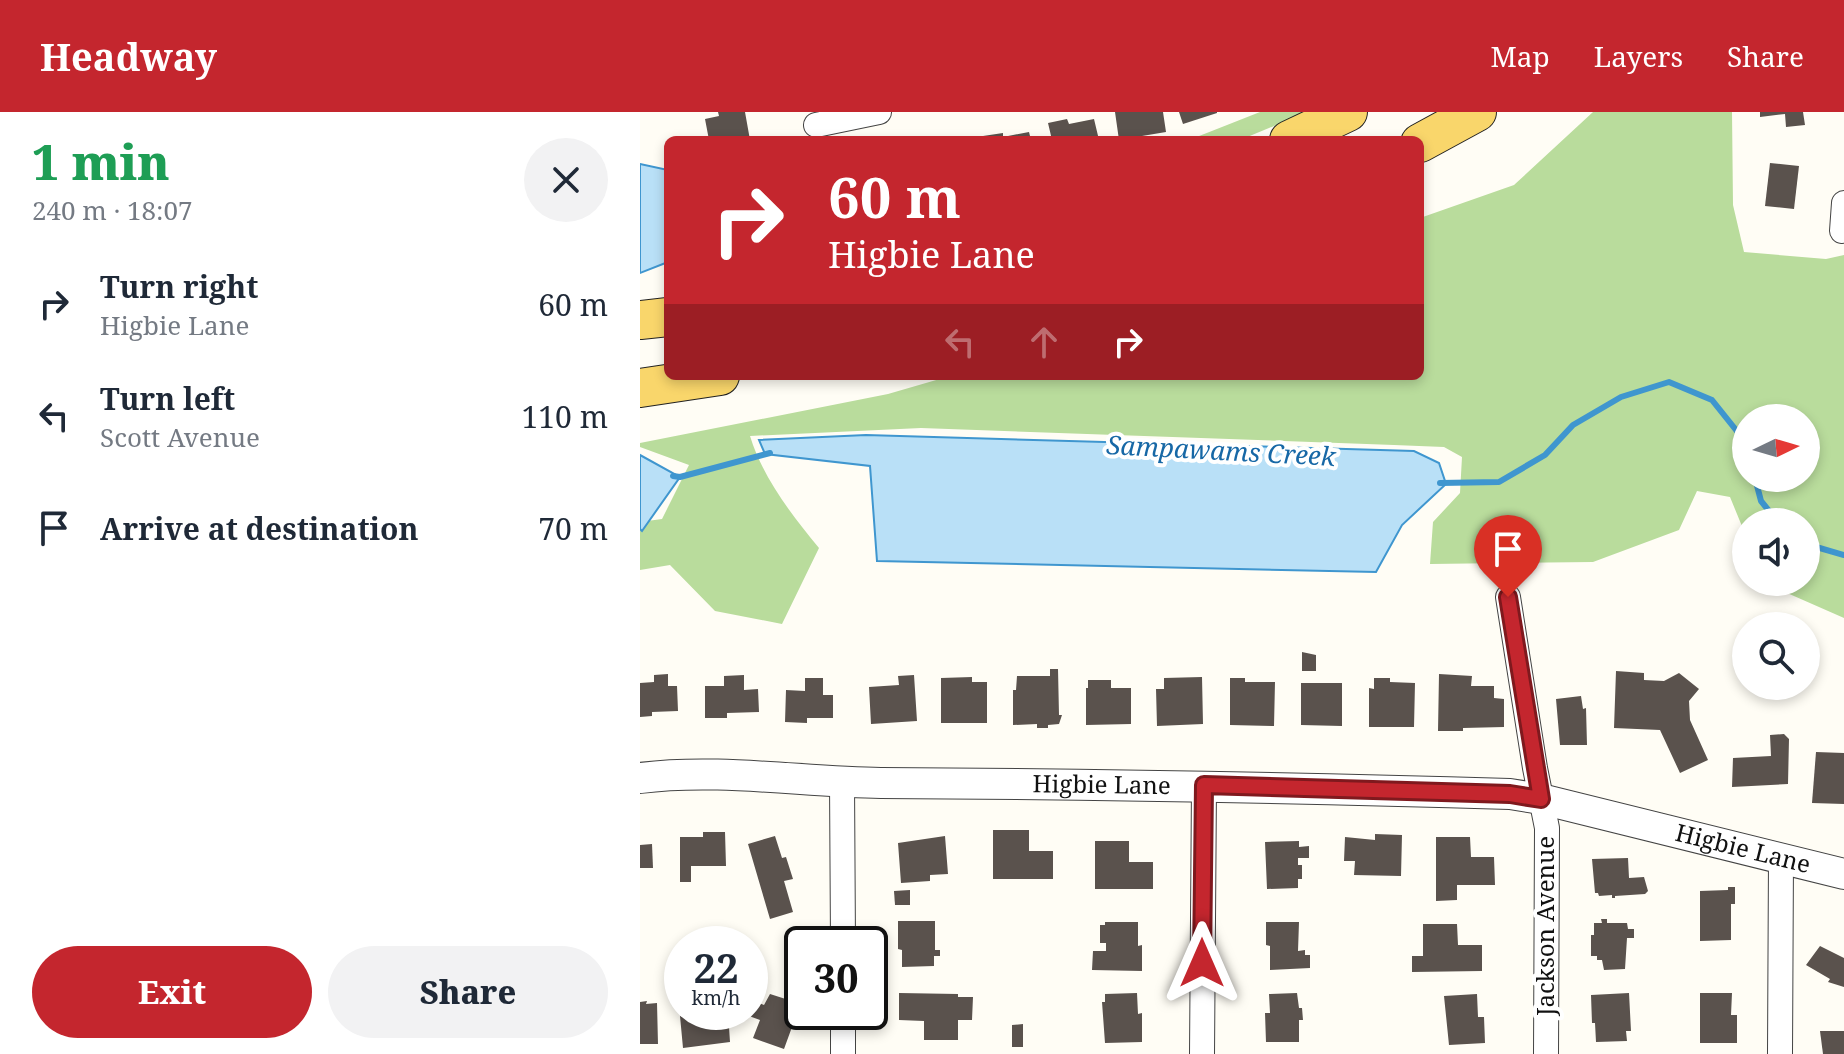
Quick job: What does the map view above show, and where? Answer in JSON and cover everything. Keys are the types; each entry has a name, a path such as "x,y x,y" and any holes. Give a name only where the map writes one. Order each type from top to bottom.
{"main road":[{"path":"1297,136 1348,112"},
{"path":"1424,141 1477,112"},
{"path":"640,320 664,317"},
{"path":"640,388 693,380"}],"street":[{"path":"816,126 879,112"},
{"path":"1842,231 1844,203"},
{"name":"Jackson Avenue","path":"1508,597 1547,828 1546,1054"},
{"name":"Higbie Lane","path":"640,778 691,775 842,782 1204,785 1510,794 1844,874"},
{"path":"842,782 843,926"},
{"path":"1202,1054 1204,785"},
{"path":"1780,1054 1781,858"},
{"path":"843,1030 843,1054"}],"green space":[{"path":"1260,112 1308,112 1250,136 1199,136"},
{"path":"1593,112 1732,112 1733,205 1744,252 1826,259 1844,255 1844,618 1794,596 1820,596 1820,508 1735,508 1730,497 1697,491 1679,530 1593,562 1430,564 1433,522 1460,493 1462,457 1444,447 1394,445 921,428 750,436 770,481 819,548 782,624 715,611 670,565 640,570 640,522 662,519 689,465 640,447 640,443 888,394 936,380 1424,380 1424,217 1514,185"}],"water":[{"path":"640,164 664,169 664,264 640,273"},
{"path":"866,435 1414,451 1439,463 1446,484 1402,525 1376,572 877,561 870,466 765,454 759,440"},
{"path":"640,455 680,477 642,531 640,529"}],"building":[{"path":"718,112 745,112 749,136 708,136 705,119 719,116"},
{"path":"1115,112 1163,112 1166,132 1118,136"},
{"path":"1179,112 1217,112 1217,113 1183,124"},
{"path":"1760,112 1803,112 1805,125 1786,127 1785,114 1760,117"},
{"path":"1067,119 1069,124 1094,119 1098,136 1051,136 1048,123"},
{"path":"1029,132 1030,136 1008,136"},
{"path":"1770,163 1799,166 1794,209 1765,206"},
{"path":"1302,652 1316,655 1316,671 1302,671"},
{"path":"1050,669 1058,669 1059,715 1062,715 1059,724 1048,725 1048,728 1037,728 1037,724 1013,725 1013,690 1016,690 1017,676 1050,676"},
{"path":"1616,671 1644,673 1644,680 1664,681 1679,673 1699,689 1689,701 1690,720 1708,760 1680,773 1660,730 1614,728"},
{"path":"668,674 668,686 677,686 678,711 652,712 652,716 640,717 640,683 654,682 654,675"},
{"path":"1439,674 1472,676 1471,686 1494,686 1494,698 1504,699 1504,727 1438,731"},
{"path":"744,675 744,690 758,689 759,712 727,713 727,718 705,718 705,686 724,686 724,676"},
{"path":"914,675 917,721 871,724 869,687 899,685 898,676"},
{"path":"972,677 972,682 987,682 987,723 941,723 941,678"},
{"path":"1202,677 1203,724 1157,726 1156,689 1164,689 1164,678"},
{"path":"805,678 823,678 823,695 833,695 833,718 807,718 807,723 785,722 786,690 805,691"},
{"path":"1230,678 1245,678 1245,682 1275,682 1274,726 1230,725"},
{"path":"1374,678 1415,683 1414,727 1369,727 1369,688 1374,689"},
{"path":"1088,680 1111,680 1111,688 1131,688 1131,724 1086,725"},
{"path":"1301,683 1342,683 1342,726 1301,725"},
{"path":"1581,696 1583,709 1586,708 1587,745 1560,745 1556,699"},
{"path":"1784,734 1789,739 1788,784 1732,787 1733,758 1771,756 1770,735"},
{"path":"1816,752 1844,753 1844,804 1812,803"},
{"path":"993,830 1029,830 1029,851 1053,851 1053,879 993,879"},
{"path":"703,832 725,832 726,866 691,866 691,882 680,882 680,837 703,837"},
{"path":"1375,834 1402,835 1401,876 1354,875 1355,861 1344,861 1345,837 1375,840"},
{"path":"775,836 793,879 784,881 793,912 770,919 748,844"},
{"path":"945,836 948,874 930,875 930,881 901,883 898,843"},
{"path":"1436,837 1470,837 1471,857 1494,857 1495,885 1457,885 1457,900 1436,901"},
{"path":"1095,841 1129,841 1129,862 1153,862 1153,889 1095,889"},
{"path":"1299,841 1299,847 1309,846 1309,858 1298,858 1298,865 1302,865 1302,879 1298,879 1298,888 1267,889 1265,842"},
{"path":"652,844 653,868 640,868 640,845"},
{"path":"1628,858 1629,878 1644,877 1648,891 1615,898 1595,893 1592,859"},
{"path":"1728,887 1735,887 1735,904 1731,904 1731,940 1700,941 1700,891 1728,890"},
{"path":"910,890 910,905 895,905 894,891"},
{"path":"1601,919 1607,919 1607,923 1627,923 1628,929 1634,929 1634,938 1627,938 1625,969 1604,970 1602,960 1591,956 1594,923 1602,923"},
{"path":"898,921 935,921 935,950 940,950 940,956 934,956 934,966 902,967 902,950 898,949"},
{"path":"1105,922 1138,922 1142,971 1092,970 1093,951 1106,951 1106,943 1100,943 1100,925 1105,925"},
{"path":"1266,922 1299,922 1298,951 1305,950 1305,955 1310,955 1310,968 1270,970"},
{"path":"1423,924 1457,924 1458,945 1482,945 1482,971 1412,972 1412,956 1423,956"},
{"path":"1820,946 1844,958 1844,987 1828,982 1830,979 1806,965"},
{"path":"899,993 973,997 972,1020 958,1020 958,1040 924,1040 924,1021 899,1020"},
{"path":"1137,993 1138,1014 1142,1013 1142,1042 1105,1043 1102,1002 1105,1002 1105,994"},
{"path":"1297,993 1303,1020 1299,1020 1299,1042 1266,1042 1265,1013 1270,1013 1269,994"},
{"path":"1629,993 1631,1031 1626,1031 1627,1041 1596,1042 1591,995"},
{"path":"1700,993 1732,993 1731,1015 1737,1015 1737,1043 1700,1043"},
{"path":"770,994 784,998 784,1030 791,1030 784,1049 753,1038 756,1030 768,1030"},
{"path":"1477,994 1478,1017 1484,1017 1485,1043 1449,1045 1444,996"},
{"path":"647,1001 646,1004 657,1003 658,1044 640,1044 640,1002"},
{"path":"1023,1024 1023,1047 1012,1047 1012,1025"},
{"path":"681,1030 729,1030 730,1042 683,1048"},
{"path":"1820,1031 1844,1031 1844,1054 1823,1054"}],"waterway":[{"name":"Sampawams Creek","path":"1440,483 1499,482 1545,455 1573,425 1621,397 1669,382 1712,400 1732,425"},
{"name":"Sampawams Creek","path":"673,476 680,477 770,453"},
{"name":"Sampawams Creek","path":"1759,492 1767,508"},
{"name":"Sampawams Creek","path":"1820,548 1844,555"}],"route":[{"path":"1202,963 1204,785 1510,794 1541,799 1508,597"}]}
